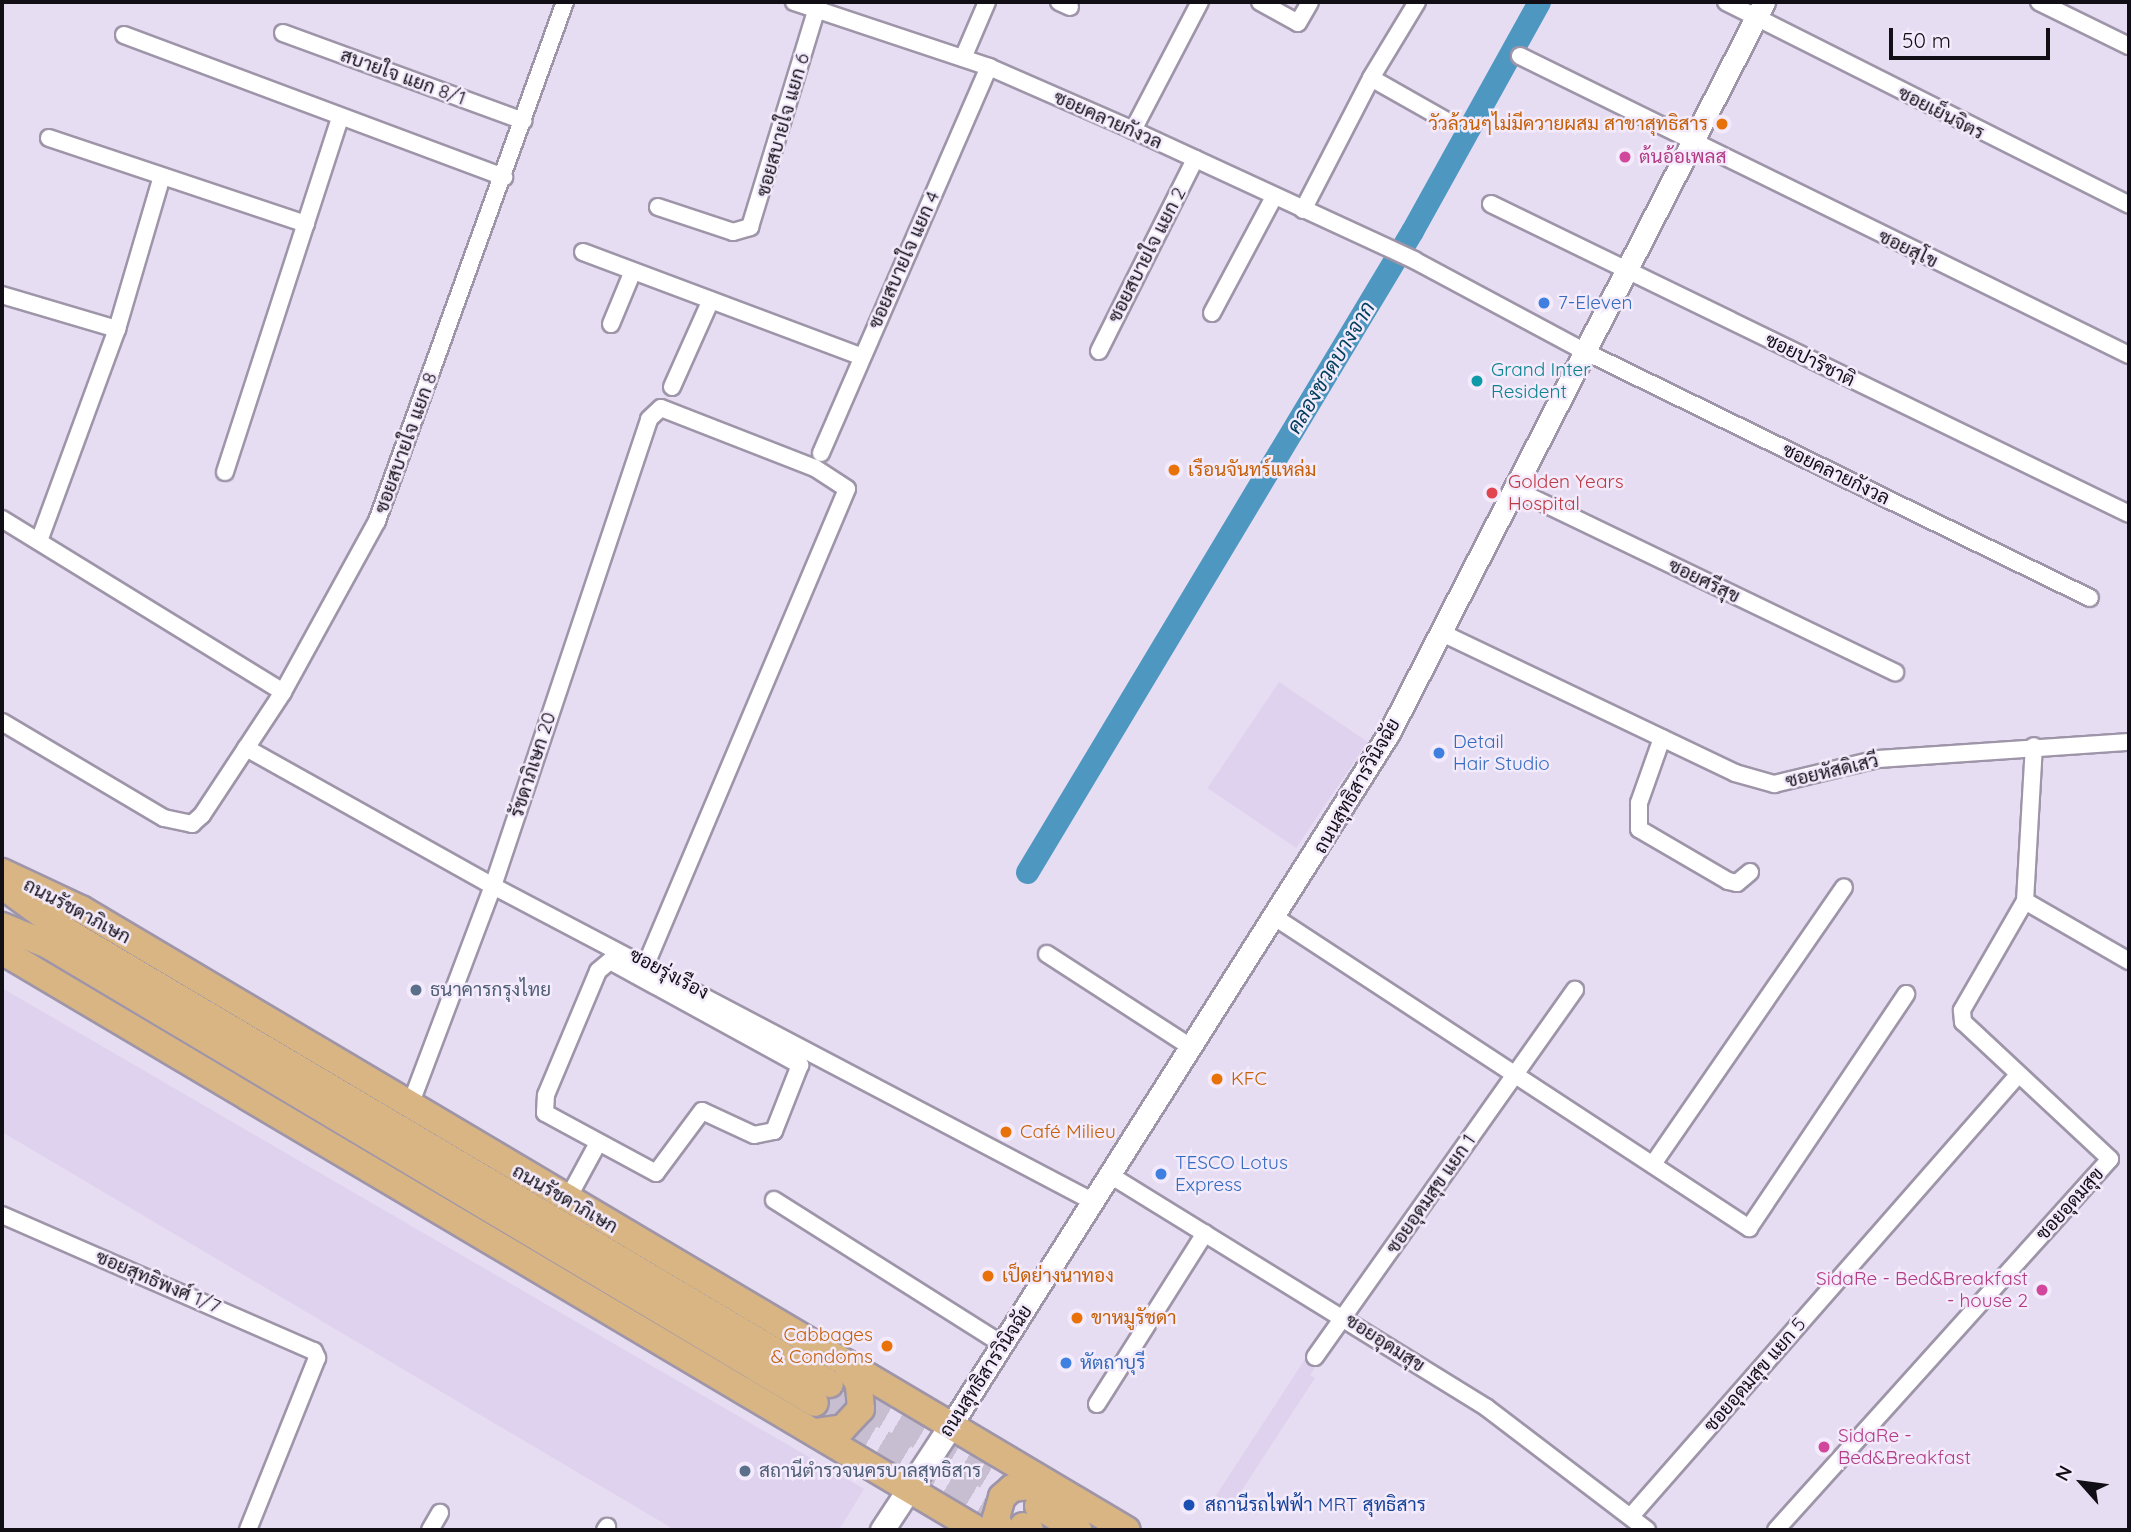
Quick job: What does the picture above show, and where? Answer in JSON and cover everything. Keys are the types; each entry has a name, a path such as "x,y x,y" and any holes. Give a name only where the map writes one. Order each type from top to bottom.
{"main road":[{"name":"ถนนรัชดาภิเษก","path":"2,872 80,909 409,1108 568,1200 830,1383"},
{"name":"ถนนรัชดาภิเษก","path":"2,885 59,927 830,1383"},
{"name":"ถนนรัชดาภิเษก","path":"2,926 48,945 830,1383 951,1425 1028,1515 1078,1530"},
{"path":"2,951 815,1432 908,1491 978,1530"},
{"path":"815,1432 843,1428 861,1409 859,1384 830,1383"},
{"name":"ถนนสุทธิสารวินิจฉัย","path":"882,1530 951,1425"},
{"name":"ถนนรัชดาภิเษก","path":"1028,1515 1127,1530"}],"street":[{"name":"ซอยสบายใจ แยก 8","path":"2,722 164,818 192,824 283,691 377,521 504,177 565,2"},
{"name":"ซอยคลายกังวล","path":"794,2 818,5 989,67 1133,130 1414,260 1582,350 2090,598"},
{"path":"963,58 987,2"},
{"path":"1133,130 1200,2"},
{"path":"1260,2 1298,23 1310,2"},
{"path":"1303,210 1371,78 1417,2"},
{"name":"ซอยเย็นจิตร","path":"1726,2 1760,9 2129,205"},
{"path":"2039,2 2129,47"},
{"name":"ซอยสบายใจ แยก 6","path":"658,207 733,232 750,227 818,5"},
{"name":"ถนนสุทธิสารวินิจฉัย","path":"951,1425 1092,1201 1276,918 1442,634 1686,143 1760,9"},
{"name":"สบายใจ แยก 8/1","path":"283,33 523,121"},
{"path":"124,35 340,119 504,177"},
{"name":"ซอยสุโข","path":"1520,56 1686,143 2129,355"},
{"name":"ซอยสบายใจ แยก 4","path":"821,453 989,67"},
{"path":"1371,78 1447,121"},
{"path":"225,472 340,119"},
{"path":"49,138 306,224"},
{"name":"ซอยสบายใจ แยก 2","path":"1099,351 1195,159"},
{"path":"39,541 117,329 162,176"},
{"path":"1212,313 1275,197"},
{"name":"ซอยปาริชาติ","path":"1491,204 2129,514"},
{"path":"583,252 862,357"},
{"path":"611,324 633,271"},
{"path":"2,295 117,329"},
{"path":"672,387 711,300"},
{"name":"รัชดาภิเษก 20","path":"409,1108 493,887 649,419 654,411 670,408 840,479 847,489 647,962"},
{"name":"ซอยศรีสุข","path":"1514,489 1895,672"},
{"path":"2,519 283,691"},
{"name":"ซอยหัสดิเสวี","path":"1442,634 1735,773 1774,784 1878,759 2034,746 2129,742"},
{"path":"1662,738 1639,803 1639,829 1728,881 1737,883 1750,872"},
{"path":"2017,1076 1973,1038 1962,1010 2025,901 2034,746"},
{"name":"ซอยรุ่งเรือง","path":"246,748 493,887 647,962 1092,1201"},
{"path":"1653,1164 1844,887"},
{"path":"2025,901 2129,961"},
{"path":"1276,918 1517,1072 1744,1226 1755,1225 1906,994"},
{"path":"1047,954 1191,1047"},
{"path":"610,961 800,1065 766,1136 702,1111 691,1118 656,1173 598,1143 545,1113 543,1105 598,971 610,961"},
{"name":"ซอยอุดมสุข แยก 1","path":"1315,1357 1575,990"},
{"name":"ซอยอุดมสุข","path":"1776,1530 2110,1159 2017,1076"},
{"name":"ซอยอุดมสุข แยก 5","path":"1632,1515 2017,1076"},
{"path":"568,1200 598,1143"},
{"name":"ซอยอุดมสุข","path":"1110,1175 1346,1316 1546,1447 1647,1530"},
{"path":"774,1200 1002,1344"},
{"name":"ซอยสุทธิพงศ์ 1/7","path":"2,1215 314,1351 317,1358 248,1530"},
{"path":"1097,1404 1205,1233"},
{"path":"430,1530 440,1513"}],"shaded area":[{"path":"1279,682 1368,742 1296,848 1207,788"},
{"path":"2,988 864,1489 839,1530 675,1530 2,1132"},
{"path":"1309,1353 1320,1360 1310,1375 1315,1378 1229,1510 1213,1500"}],"waterway":[{"name":"คลองชวดบางจาก","path":"1027,872 1412,231 1539,2"}],"tunnel":[{"path":"830,1384 1027,1500"},
{"path":"815,1403 1023,1526"}],"place":[{"name":"วัวล้วนๆไม่มีควายผสม สาขาสุทธิสาร","path":"1722,124"},
{"name":"ต้นอ้อเพลส","path":"1625,157"},
{"name":"7-Eleven","path":"1544,303"},
{"name":"Grand Inter Resident","path":"1477,381"},
{"name":"เรือนจันทร์แหล่ม","path":"1174,470"},
{"name":"Golden Years Hospital","path":"1492,493"},
{"name":"Detail Hair Studio","path":"1439,753"},
{"name":"ธนาคารกรุงไทย","path":"416,990"},
{"name":"KFC","path":"1217,1079"},
{"name":"Café Milieu","path":"1006,1132"},
{"name":"TESCO Lotus Express","path":"1161,1174"},
{"name":"เป็ดย่างนาทอง","path":"988,1276"},
{"name":"SidaRe - Bed&Breakfast - house 2","path":"2042,1290"},
{"name":"ขาหมูรัชดา","path":"1077,1318"},
{"name":"Cabbages & Condoms","path":"887,1346"},
{"name":"หัตถาบุรี","path":"1066,1363"},
{"name":"SidaRe - Bed&Breakfast","path":"1824,1447"},
{"name":"สถานีตำรวจนครบาลสุทธิสาร","path":"745,1471"},
{"name":"สถานีรถไฟฟ้า MRT สุทธิสาร","path":"1189,1505"}]}
